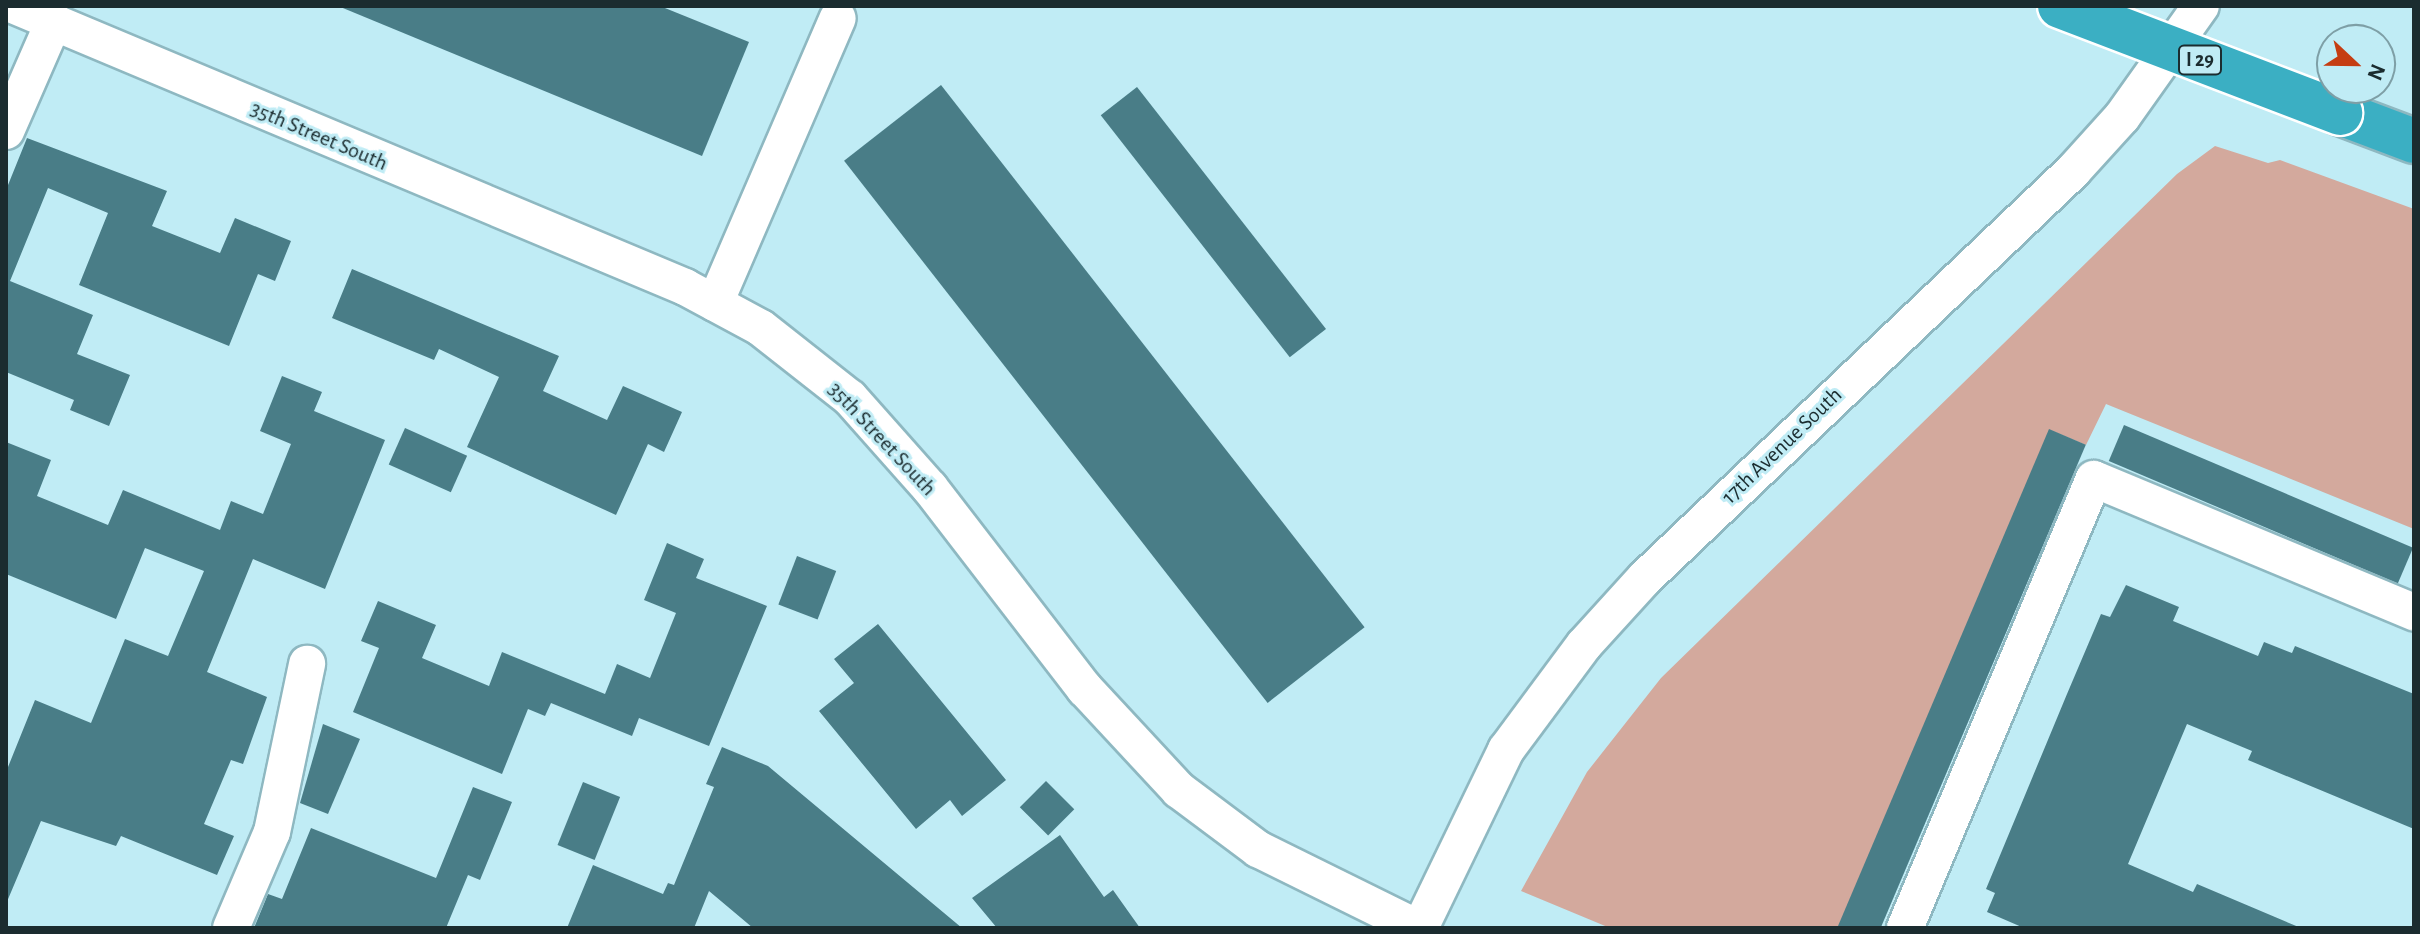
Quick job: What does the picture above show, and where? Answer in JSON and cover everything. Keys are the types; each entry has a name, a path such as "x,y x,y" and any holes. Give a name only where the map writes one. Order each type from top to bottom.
{"highway":[{"name":"I 29","path":"2060,6 2414,141"}],"street":[{"name":"35th Street South","path":"15,6 715,303 761,328 850,398 930,488 1095,700 1179,790 1258,849 1419,928"},
{"name":"17th Avenue South","path":"1419,928 1506,750 1584,645 1645,578 2073,171 2122,117 2201,6"},
{"path":"715,303 838,18"},
{"path":"6,131 54,21"},
{"path":"1905,928 2094,479 2414,612"},
{"path":"231,928 272,832 307,664"}],"shaded area":[{"path":"2215,146 2268,163 2280,160 2414,209 2414,529 2106,404 2086,445 2050,430 1843,928 1610,928 1521,891 1587,772 1661,678 2177,174"}],"building":[{"path":"338,6 660,6 749,42 702,156"},
{"path":"941,85 1365,627 1268,703 844,161"},
{"path":"1137,87 1326,329 1290,357 1101,115"},
{"path":"27,138 167,191 152,226 220,253 235,218 291,241 275,281 258,274 229,346 79,285 108,213 48,188 10,281 93,315 77,354 130,375 109,426 70,410 74,400 6,372 6,190"},
{"path":"352,269 559,356 543,391 607,420 623,386 682,412 664,452 648,444 616,515 467,447 499,377 439,349 434,360 332,318"},
{"path":"282,376 322,392 314,411 385,440 325,589 253,559 207,672 267,697 243,764 231,760 204,824 234,836 217,875 121,836 116,846 41,821 6,904 6,772 35,700 91,723 125,639 168,656 204,571 145,548 116,619 6,574 6,442 51,460 37,496 108,525 123,490 220,530 231,501 263,514 291,444 260,431"},
{"path":"2124,425 2413,548 2398,584 2109,461"},
{"path":"405,428 467,456 451,492 389,465"},
{"path":"2049,429 2086,445 1881,928 1838,926"},
{"path":"667,543 704,559 696,578 767,606 709,746 639,718 632,736 551,703 545,716 528,709 502,774 353,712 379,648 361,641 378,601 436,625 422,658 489,686 502,652 605,694 617,664 650,678 676,613 644,600"},
{"path":"797,556 836,571 818,620 778,605"},
{"path":"2126,585 2179,607 2173,621 2258,656 2264,642 2292,653 2295,646 2414,694 2414,829 2248,760 2252,751 2187,724 2128,864 2193,892 2197,884 2301,928 2024,928 1987,912 1995,893 1986,889 2101,614 2110,617"},
{"path":"878,624 1006,780 962,816 950,800 916,829 819,711 854,683 834,659"},
{"path":"323,724 360,739 328,814 300,803"},
{"path":"722,747 768,766 962,928 753,928 709,891 694,928 567,928 593,865 663,894 668,883 674,885 714,787 706,784"},
{"path":"1046,781 1074,809 1048,835 1020,807"},
{"path":"583,782 620,797 595,860 558,845"},
{"path":"473,787 512,802 480,880 468,875 446,928 254,928 268,894 282,899 311,828 436,878"},
{"path":"1060,835 1104,897 1113,890 1140,928 997,928 972,898"}]}
